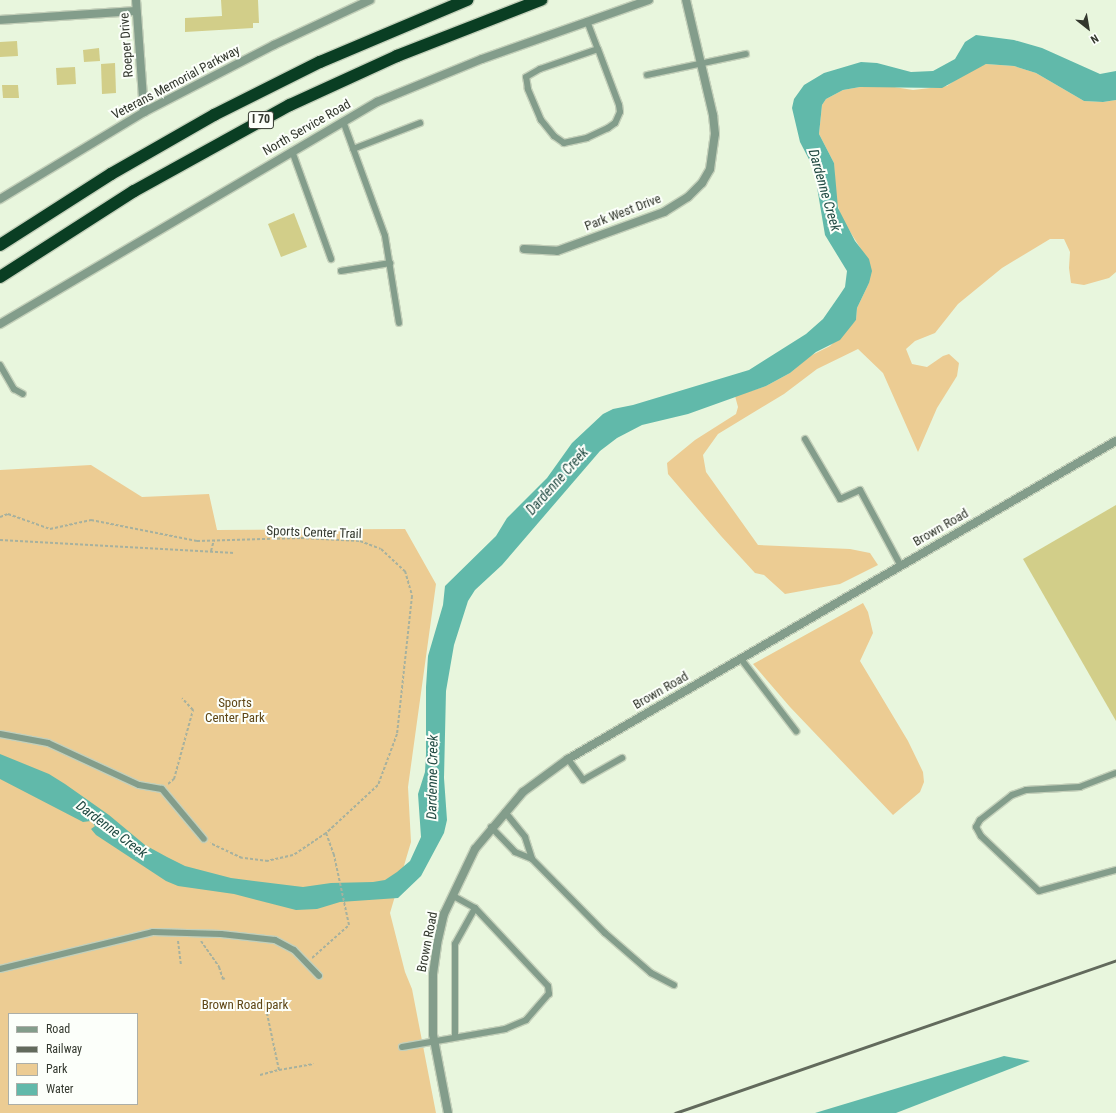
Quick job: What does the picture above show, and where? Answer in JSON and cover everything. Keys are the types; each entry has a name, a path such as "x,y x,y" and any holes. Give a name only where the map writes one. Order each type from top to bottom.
{"highway":[{"name":"I 70","path":"0,246 111,174 214,115 320,62 467,0"},
{"name":"I 70","path":"0,277 134,190 271,116 397,56 541,0"}],"street":[{"name":"Roeper Drive","path":"136,0 144,112"},
{"name":"Veterans Memorial Parkway","path":"0,199 144,112 274,45 370,0"},
{"name":"North Service Road","path":"0,324 343,121 398,94 587,21 649,0"},
{"name":"Park West Drive","path":"524,249 557,251 664,212 688,197 702,183 710,169 715,134 701,62 686,0"},
{"path":"0,20 136,12"},
{"name":"Brown Road","path":"448,1113 434,1041 433,974 444,914 475,849 491,827 523,792 568,759 1116,441"}],"lane":[{"path":"587,21 598,49 619,105 618,119 601,132 564,143 554,136 542,120 528,89 526,77 540,69 598,49"},
{"path":"647,75 701,62 746,54"},
{"path":"343,121 385,236 399,323"},
{"path":"353,149 420,123"},
{"path":"292,151 331,260"},
{"path":"341,271 390,263"},
{"path":"0,364 14,389 23,394"},
{"path":"805,439 840,499 860,490 901,566"},
{"path":"741,659 796,731"},
{"path":"0,734 48,744 139,785 162,789 204,839"},
{"path":"568,759 583,780 622,758"},
{"path":"1116,773 1080,787 1026,790 1012,795 980,820 976,827 981,836 1039,892 1116,870"},
{"path":"504,812 525,837 532,858 605,933 651,973 674,985"},
{"path":"491,827 515,852 532,858"},
{"path":"402,1047 505,1029 526,1020 549,994 548,986 475,908 452,895"},
{"path":"455,1037 455,944 475,908"},
{"path":"0,969 153,932 177,934 221,934 275,940 294,950 319,976"}],"path":[{"name":"Sports Center Trail","path":"0,517 8,514 50,529 91,520 197,540 301,538 360,541 382,549 406,571 412,596 397,734 378,786 326,833 293,855 268,861 242,858 204,839"},
{"path":"0,540 235,552"},
{"path":"211,551 214,540"},
{"path":"162,789 174,780 193,710 182,698"},
{"path":"306,963 349,925 337,871 326,833"},
{"path":"177,934 181,966"},
{"path":"197,934 219,967 223,979 225,978"},
{"path":"265,1004 279,1070"},
{"path":"260,1075 313,1064"}],"green space":[{"path":"986,64 1014,66 1036,73 1084,101 1103,102 1116,100 1116,272 1109,278 1084,285 1071,283 1069,268 1070,252 1064,239 1050,239 1002,268 958,304 935,333 915,341 906,349 912,364 927,367 943,356 949,354 959,363 957,376 937,408 918,452 883,373 858,349 817,369 784,394 718,434 703,455 706,472 758,545 850,549 870,553 878,565 840,584 785,594 764,575 755,573 721,536 668,474 667,463 695,440 736,414 738,407 735,396 766,386 790,373 810,356 830,346 856,320 857,308 869,283 861,249 842,219 835,196 834,163 819,134 822,105 826,99 843,90 860,87 888,86 913,90 947,86 968,71"},
{"name":"Sports Center Park","path":"91,465 142,497 209,494 217,530 405,529 436,584 408,787 411,842 390,913 405,972 412,989 436,1113 0,1113 0,470"},
{"path":"863,603 868,612 873,633 860,661 908,741 923,772 924,782 920,792 893,815 790,707 753,664"}],"water":[{"name":"Dardenne Creek","path":"976,35 1014,40 1042,48 1100,74 1116,71 1116,100 1103,102 1084,101 1036,73 1014,66 986,64 942,88 860,87 843,90 826,99 822,105 819,134 834,163 838,208 855,241 869,259 872,271 869,283 857,308 856,320 840,340 816,352 790,373 766,386 688,414 642,425 617,438 600,451 502,565 475,590 468,601 454,645 446,691 444,778 447,820 444,833 421,876 398,898 340,902 317,909 296,910 234,894 178,886 166,881 96,835 91,829 95,826 91,821 83,822 0,779 0,754 49,774 109,815 145,845 167,857 185,866 231,878 303,887 331,883 373,882 385,880 397,872 410,861 421,837 418,794 425,772 428,656 443,605 445,586 496,536 507,518 547,478 572,443 603,414 613,409 633,405 749,370 806,334 823,319 845,287 847,271 825,235 814,169 800,142 792,108 794,99 804,85 824,73 861,62 877,63 911,72 933,71 955,59 965,42"},
{"path":"1004,1056 1030,1061 896,1113 815,1113"}],"building":[{"path":"221,0 258,0 259,23 253,23 253,28 185,32 185,18 222,16"},
{"path":"17,41 18,56 0,57 0,42"},
{"path":"99,48 100,61 84,62 83,50"},
{"path":"115,63 116,93 102,94 101,64"},
{"path":"75,67 76,84 57,85 56,68"},
{"path":"2,85 18,85 19,98 3,98"},
{"path":"294,213 307,247 281,257 268,224"},
{"path":"1116,505 1116,721 1023,559"}],"railway":[{"path":"675,1113 1116,960"}],"park label":[{"name":"Brown Road park","path":"245,1005"}]}
